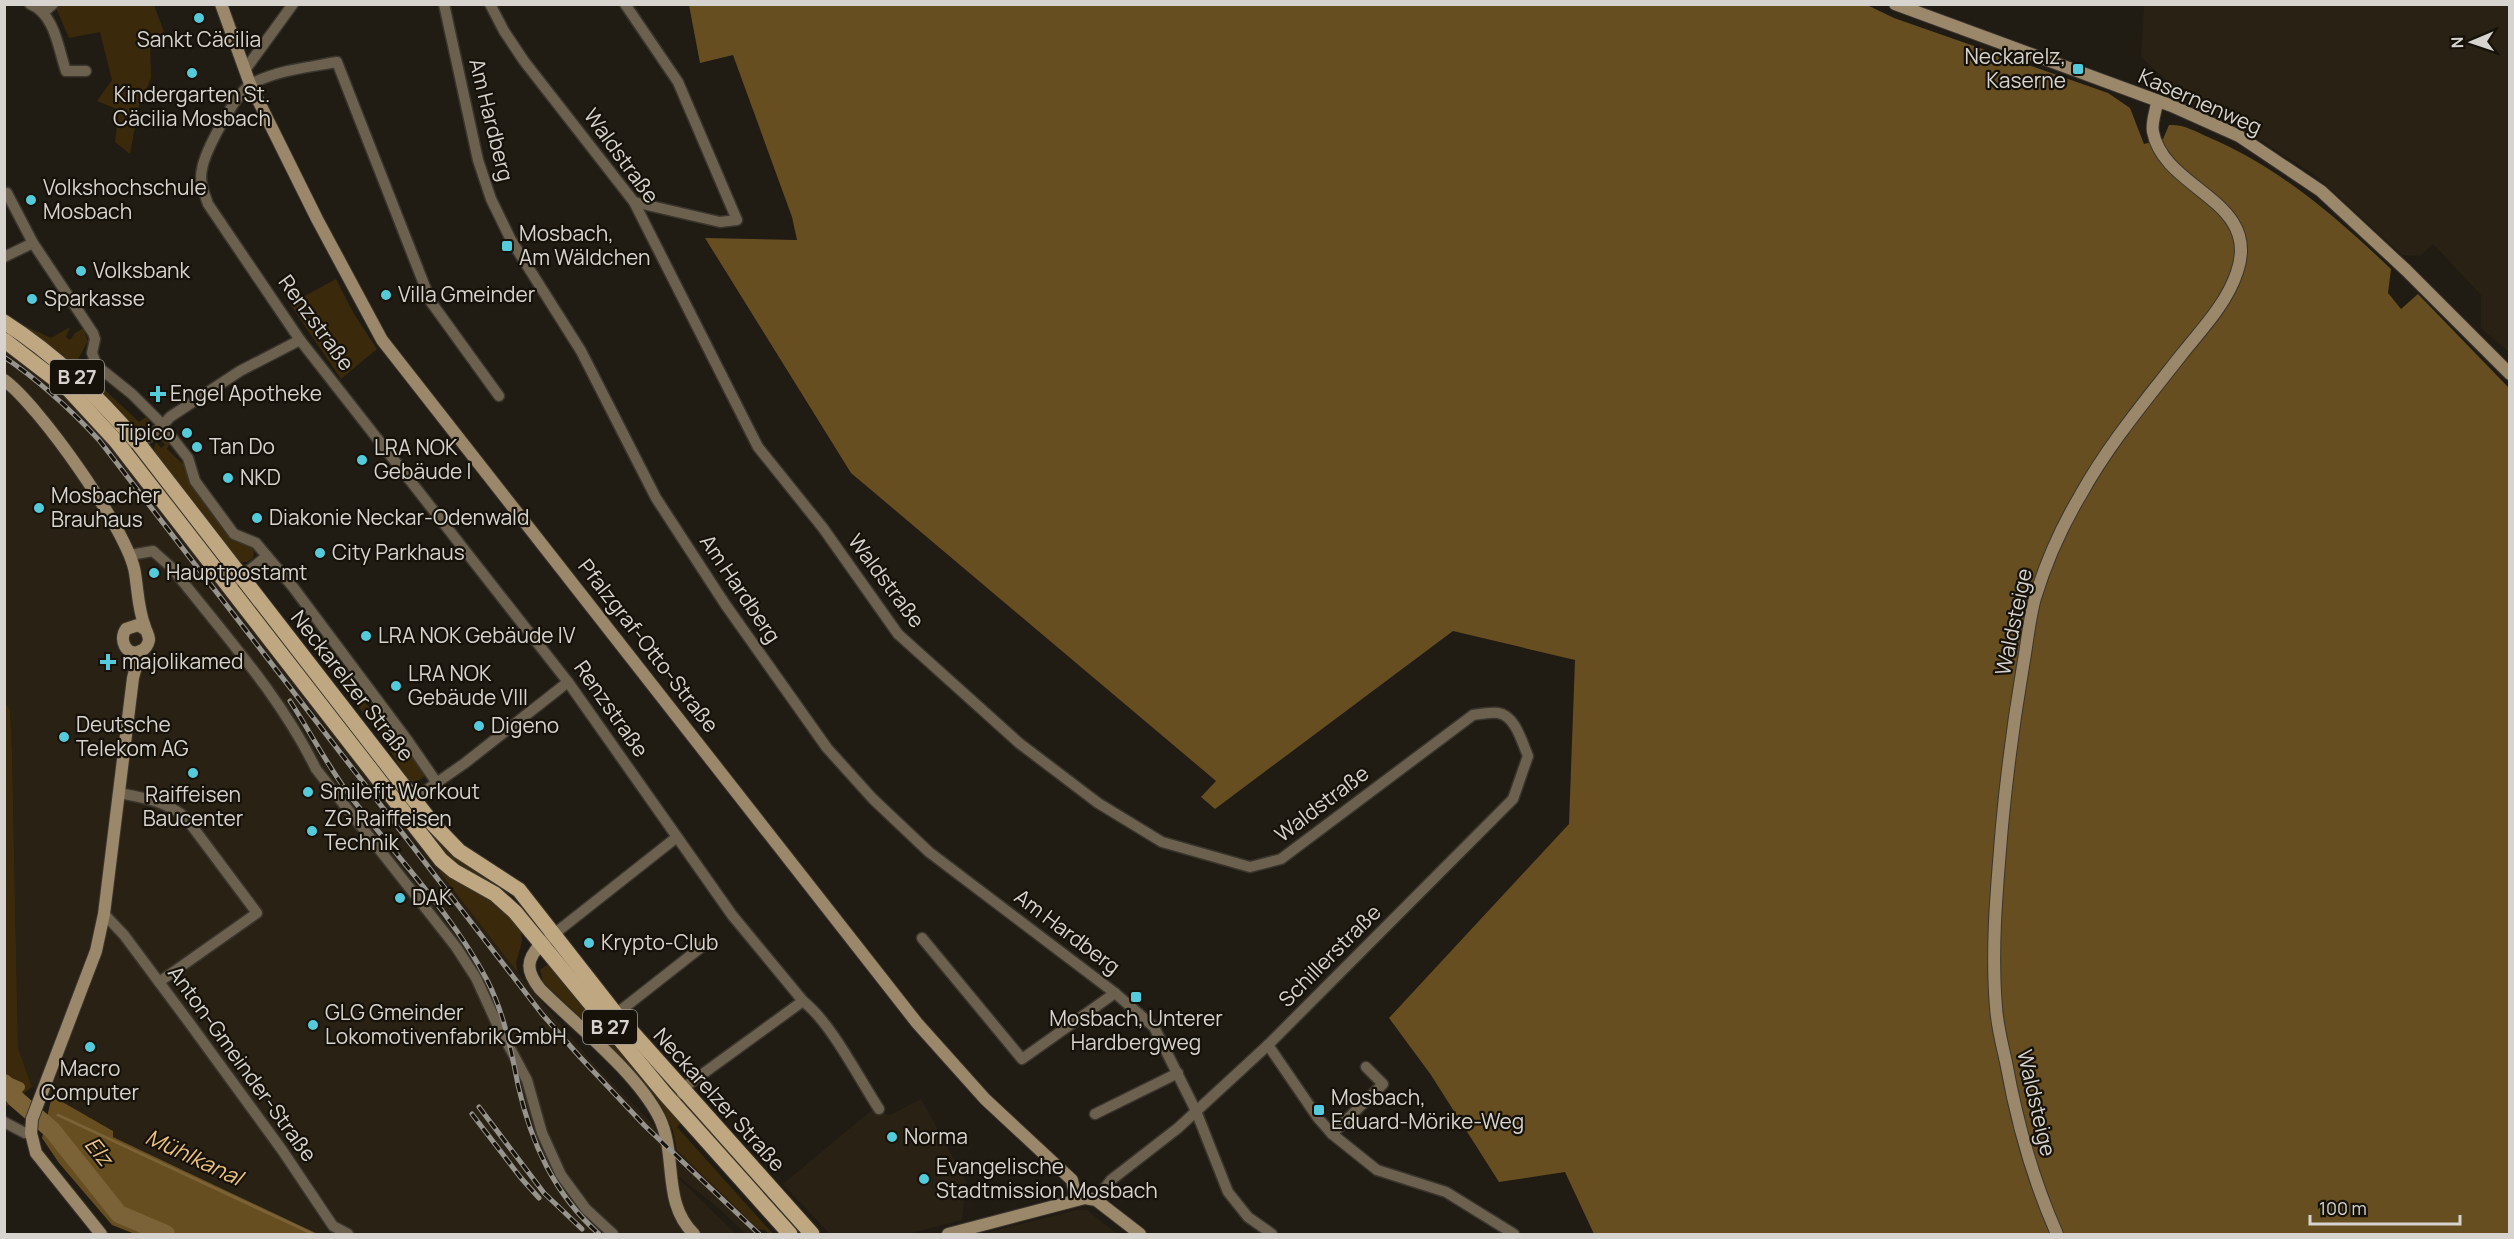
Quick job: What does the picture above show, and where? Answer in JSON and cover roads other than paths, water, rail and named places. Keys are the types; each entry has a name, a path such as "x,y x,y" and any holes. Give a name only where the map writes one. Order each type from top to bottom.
{"main road":[{"name":"Neckarelzer Straße","path":"4,322 34,340 84,383 138,443 318,679 449,843 519,890 560,930 616,1014 812,1234"},
{"name":"B 27","path":"4,340 69,390 116,441 441,860 495,894 515,912 679,1110 790,1234"}],"street":[{"path":"30,4 39,8 50,23 66,71 86,71"},
{"path":"43,13 53,4"},
{"name":"Pfalzgraf-Otto-Straße","path":"221,4 250,84 317,219 382,340 917,1023 985,1099 1072,1180 1076,1199"},
{"path":"245,70 293,4"},
{"name":"Am Hardberg","path":"444,4 477,159 491,200 511,240 581,351 656,498 725,604 826,748 873,799 929,852 1115,993 1154,1027 1196,1112 1228,1192 1248,1217 1272,1234"},
{"name":"Waldstraße","path":"490,4 504,31 524,61 634,202 758,447 823,528 898,634 1019,743 1098,803 1162,842 1250,867 1281,859 1473,715 1498,713"},
{"path":"625,4 678,81 737,220 720,222 634,202"},
{"name":"Kasernenweg","path":"1895,4 2082,73 2239,136 2321,191 2406,270 2510,374"},
{"path":"250,84 282,72 338,62 431,302 499,396"},
{"name":"Renzstraße","path":"250,84 238,96 207,152 202,168 201,184 208,204 300,340 568,682 732,915 803,1001 812,1008 879,1109"},
{"name":"Waldsteige","path":"2057,1234 2027,1159 2012,1096 1996,1008 1996,899 2009,747 2034,602 2050,555 2080,495 2121,431 2218,308 2238,272 2240,258 2237,230 2222,207 2171,168 2161,154 2152,130 2157,102"},
{"path":"6,194 33,243 93,333 95,339 92,353 97,366 132,394 163,427 188,458 195,481 234,534 256,543 293,587 436,783"},
{"path":"4,257 33,243"},
{"path":"116,441 138,443 163,427 170,417 240,371 300,340"},
{"path":"4,380 17,391 53,435 114,521 130,555 135,572 137,600 148,642 134,650"},
{"path":"130,555 153,551 172,568 278,703 302,740 316,769 456,947 476,978 527,1080 542,1133 557,1167 586,1209 614,1234"},
{"path":"228,587 267,556"},
{"path":"101,1234 36,1153 31,1128 36,1103 96,951 104,914 133,678 134,650 122,637 129,627 137,600"},
{"path":"129,627 138,626 146,630"},
{"path":"399,808 436,783 568,682"},
{"name":"Schillerstraße","path":"1096,1200 1111,1180 1196,1112 1268,1045 1513,799 1527,756 1517,730 1505,716 1498,713"},
{"path":"119,793 159,801 180,813 257,913 159,982"},
{"path":"677,837 542,944 530,957 528,969 540,989 621,1068 658,1114 666,1138 672,1191 682,1219 694,1234"},
{"name":"Anton-Gmeinder-Straße","path":"104,914 124,935 159,982 282,1150 333,1226 348,1234"},
{"path":"922,938 1022,1059 1115,993"},
{"path":"616,1014 709,941"},
{"path":"679,1110 686,1086 803,1001"},
{"path":"1268,1045 1317,1118 1332,1134 1377,1170 1446,1192 1514,1234"},
{"path":"1332,1134 1383,1084 1366,1067"},
{"path":"1095,1114 1178,1073"},
{"path":"4,1122 26,1133 31,1128"},
{"path":"948,1234 1076,1199 1096,1200 1140,1234"}],"waterway":[{"name":"Mühlkanal","path":"4,1080 20,1087"},
{"name":"Elz","path":"4,1083 16,1099 52,1130 119,1214 166,1234"},
{"name":"Mühlkanal","path":"58,1115 313,1234"}],"railway":[{"path":"4,357 54,396 99,440 542,1014 645,1126 759,1234"},
{"path":"290,701 343,786 441,909 487,980 502,1018 523,1106 537,1147 557,1185 569,1202 599,1234"},
{"path":"479,1107 544,1193 582,1229"},
{"path":"472,1114 539,1198"}],"place":[{"name":"Sankt Cäcilia","path":"199,18"},
{"name":"Neckarelz, Kaserne","path":"2078,69"},
{"name":"Kindergarten St. Cäcilia Mosbach","path":"192,73"},
{"name":"Volkshochschule Mosbach","path":"31,200"},
{"name":"Mosbach, Am Wäldchen","path":"507,246"},
{"name":"Volksbank","path":"81,271"},
{"name":"Villa Gmeinder","path":"386,295"},
{"name":"Sparkasse","path":"32,299"},
{"name":"Engel Apotheke","path":"158,394"},
{"name":"Tipico","path":"187,433"},
{"name":"Tan Do","path":"197,447"},
{"name":"LRA NOK Gebäude I","path":"362,460"},
{"name":"NKD","path":"228,478"},
{"name":"Mosbacher Brauhaus","path":"39,508"},
{"name":"Diakonie Neckar-Odenwald","path":"257,518"},
{"name":"City Parkhaus","path":"320,553"},
{"name":"Hauptpostamt","path":"154,573"},
{"name":"LRA NOK Gebäude IV","path":"366,636"},
{"name":"majolikamed","path":"108,662"},
{"name":"LRA NOK Gebäude VIII","path":"396,686"},
{"name":"Digeno","path":"479,726"},
{"name":"Deutsche Telekom AG","path":"64,737"},
{"name":"Raiffeisen Baucenter","path":"193,773"},
{"name":"Smilefit Workout","path":"308,792"},
{"name":"ZG Raiffeisen Technik","path":"312,831"},
{"name":"DAK","path":"400,898"},
{"name":"Krypto-Club","path":"589,943"},
{"name":"Mosbach, Unterer Hardbergweg","path":"1136,997"},
{"name":"GLG Gmeinder Lokomotivenfabrik GmbH","path":"313,1025"},
{"name":"Macro Computer","path":"90,1047"},
{"name":"Mosbach, Eduard-Mörike-Weg","path":"1319,1110"},
{"name":"Norma","path":"892,1137"},
{"name":"Evangelische Stadtmission Mosbach","path":"924,1179"}]}
